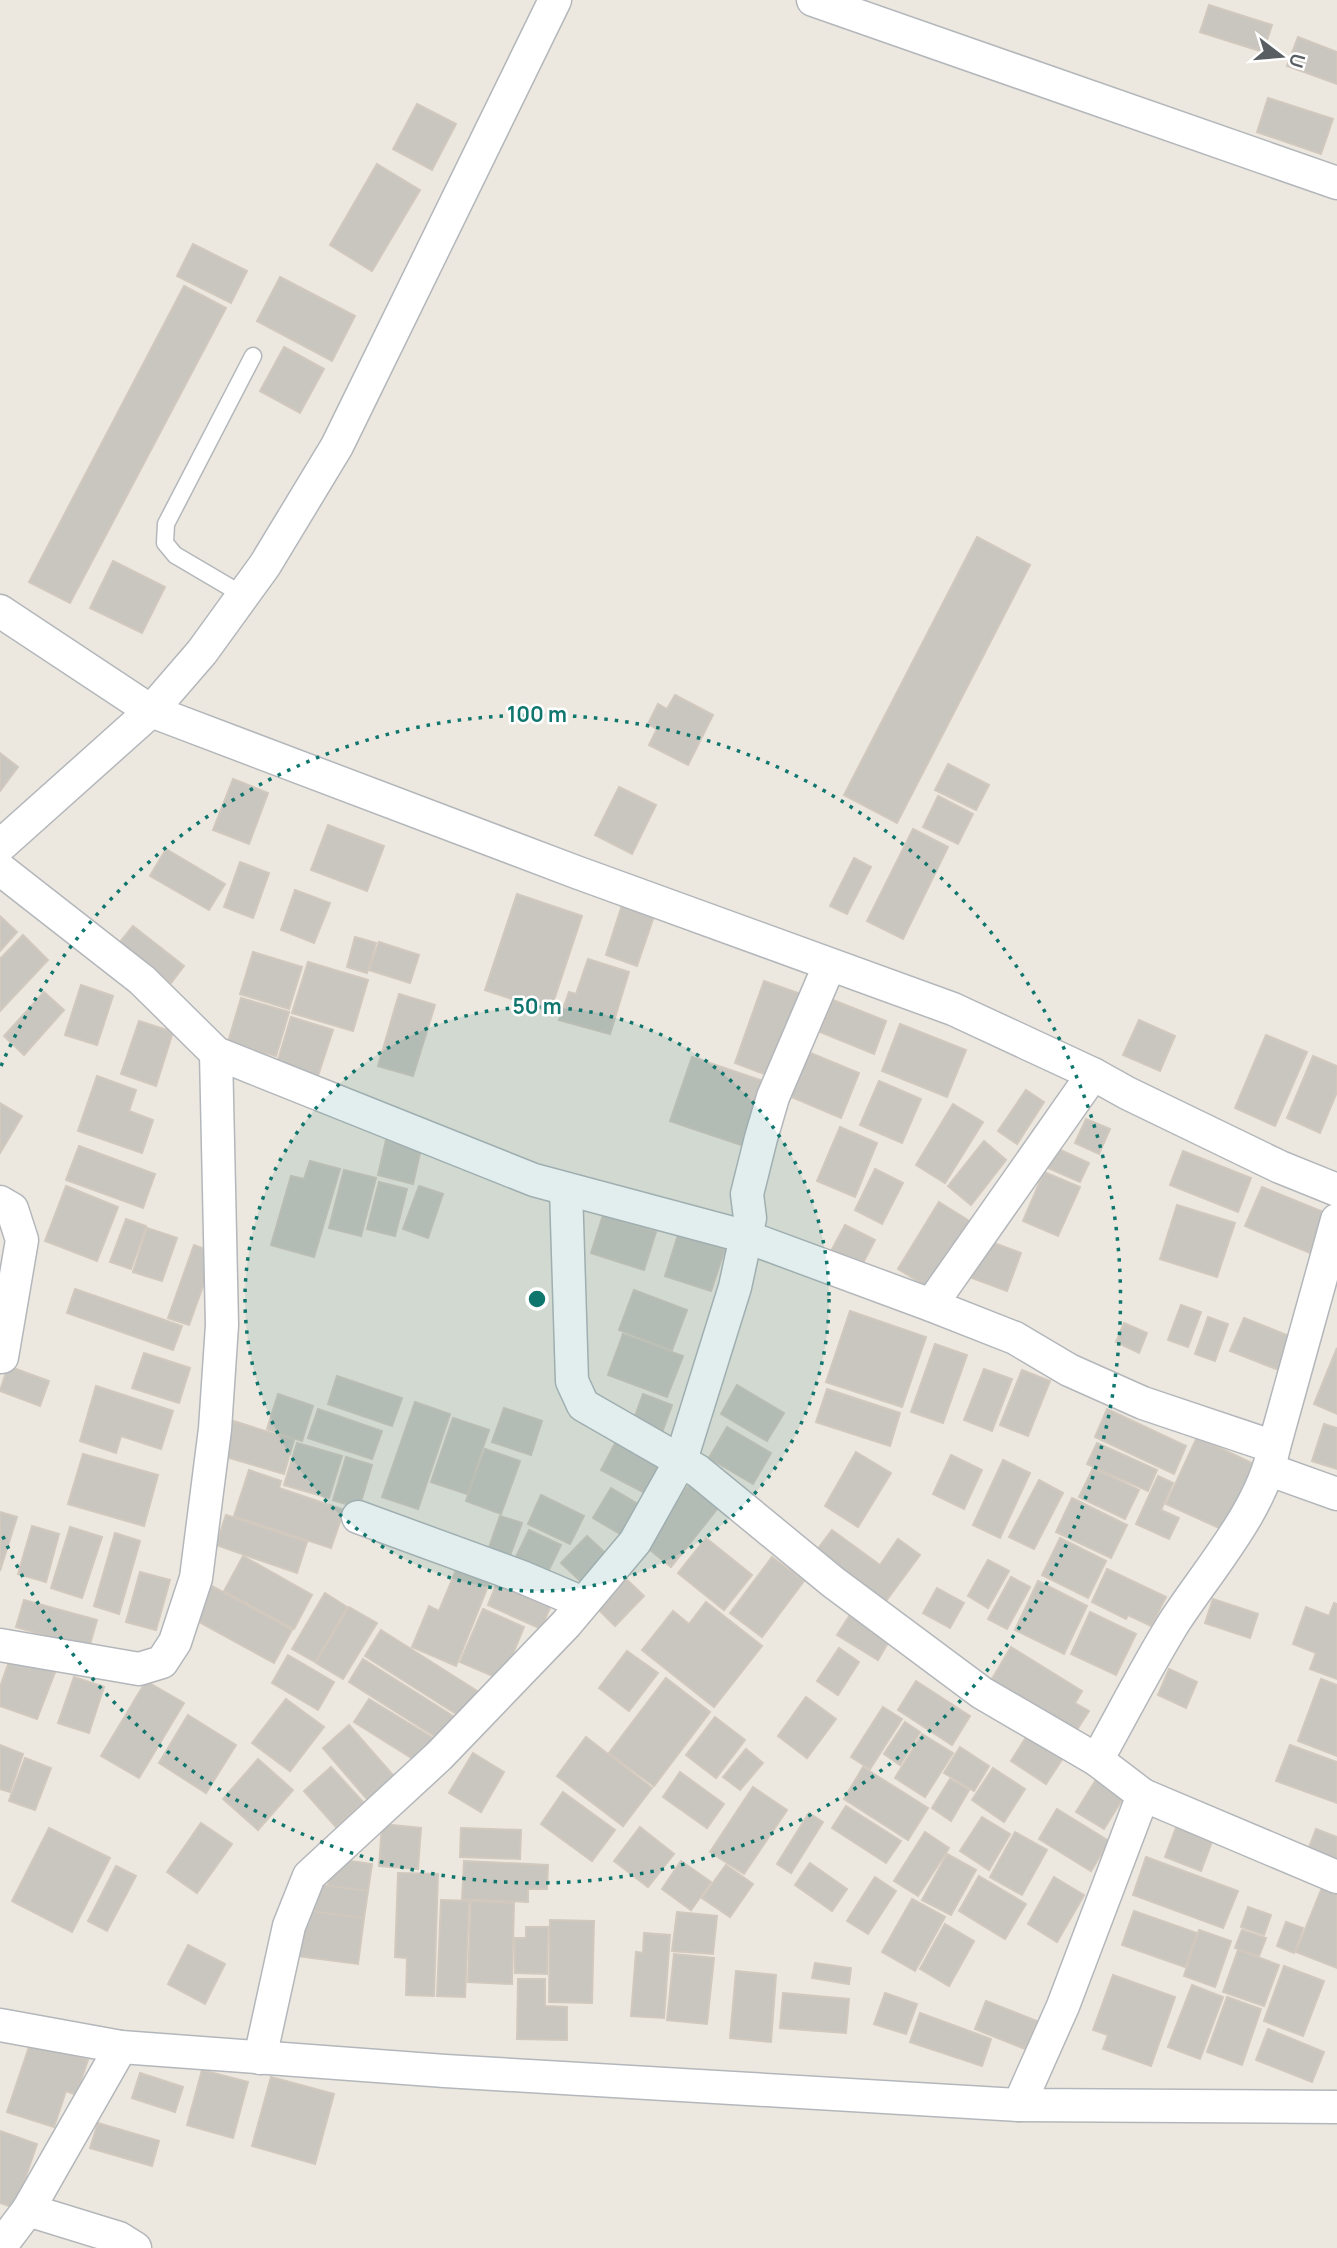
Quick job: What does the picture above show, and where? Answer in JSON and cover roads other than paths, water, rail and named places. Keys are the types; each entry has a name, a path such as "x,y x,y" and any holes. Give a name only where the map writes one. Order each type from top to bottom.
{"street":[{"path":"0,846 151,711 202,652 265,565 337,446 555,0"},
{"path":"813,0 1331,171"},
{"path":"0,611 151,711 830,966 953,1009 1093,1074 1280,1167 1337,1190"},
{"path":"0,869 142,980 216,1053 534,1180 747,1237 1015,1338 1069,1370 1272,1459 1337,1494"},
{"path":"260,2058 289,1927 309,1876 439,1756 583,1603 635,1542 681,1460 724,1326 747,1237 751,1209 747,1194 770,1107 830,966"},
{"path":"0,1645 139,1669 162,1662 175,1642 195,1578 215,1429 222,1325 216,1053"},
{"path":"931,1305 1093,1074"},
{"path":"566,1189 572,1381 583,1405 681,1460 735,1499 833,1582 982,1693 1097,1760 1143,1795 1337,1877"},
{"path":"0,1202 12,1209 22,1240 2,1357"},
{"path":"1097,1760 1172,1626 1238,1528 1272,1459 1337,1220"},
{"path":"358,1517 522,1577 583,1603"},
{"path":"1019,2105 1063,2006 1143,1795"},
{"path":"0,2025 121,2047 260,2058 1019,2105 1337,2106"},
{"path":"0,2247 28,2210 121,2047"},
{"path":"28,2210 119,2238 135,2248"}],"lane":[{"path":"243,595 175,555 165,542 166,523 253,356"}]}
